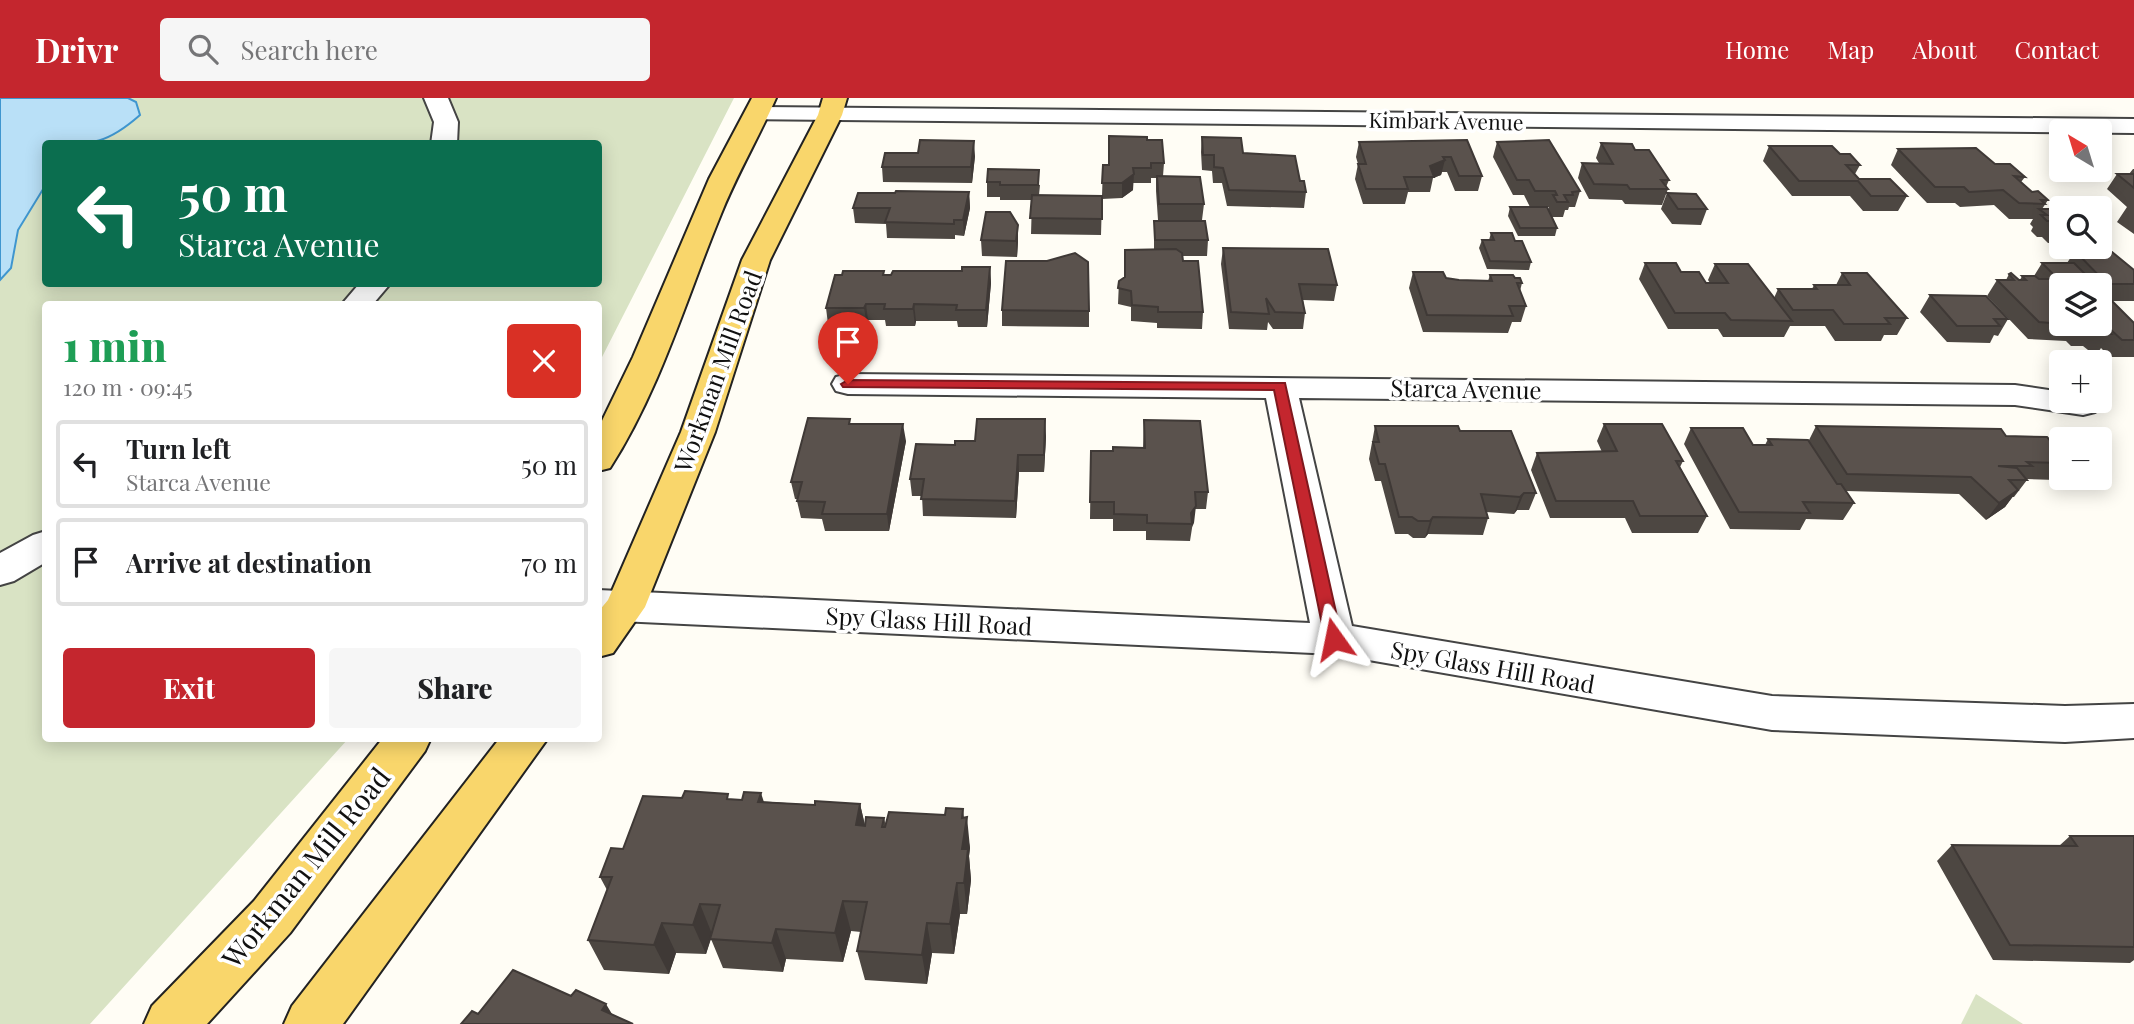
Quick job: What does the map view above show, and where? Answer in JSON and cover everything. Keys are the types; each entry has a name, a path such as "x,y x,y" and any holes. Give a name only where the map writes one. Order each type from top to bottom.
{"main road":[{"path":"602,453 616,430 653,348 722,179 761,106"},
{"name":"Workman Mill Road","path":"602,632 612,606 698,432 756,260 832,106"},
{"name":"Workman Mill Road","path":"171,1024 272,917 406,742"},
{"path":"311,1024 523,742"}],"street":[{"path":"436,98 446,122 444,140"},
{"name":"Kimbark Avenue","path":"761,106 2134,126"},
{"path":"360,301 371,287"},
{"name":"Starca Avenue","path":"848,384 2015,395 2049,400"},
{"path":"1280,386 1334,639"},
{"path":"0,571 42,546"},
{"name":"Spy Glass Hill Road","path":"612,606 1334,639 1772,713 2065,724 2134,721"}],"green space":[{"path":"0,98 734,98 602,357 602,301 42,301 42,742 345,742 90,1024 0,1024"},
{"path":"1976,994 2023,1024 1961,1024"}],"water":[{"path":"0,98 128,98 136,102 140,115 106,138 42,140 42,191 18,230 11,268 0,280"}],"building":[{"path":"1109,136 1162,140 1164,163 1151,163 1151,168 1133,168 1134,174 1122,183 1102,183 1103,165 1109,165"},
{"path":"1202,137 1241,138 1243,153 1295,156 1300,181 1304,181 1306,192 1229,190 1223,168 1214,167 1214,155 1203,155"},
{"path":"920,140 974,141 971,167 882,167 885,153 918,153"},
{"path":"1467,140 1482,176 1459,176 1451,157 1443,157 1445,160 1430,166 1434,177 1404,177 1408,189 1366,189 1358,164 1366,164 1359,142"},
{"path":"1549,140 1580,191 1572,192 1573,195 1564,195 1568,202 1557,202 1553,195 1557,195 1555,191 1535,191 1529,180 1517,180 1497,142"},
{"path":"1601,143 1632,144 1635,150 1649,150 1669,180 1661,180 1668,189 1630,189 1627,185 1594,184 1582,163 1613,164"},
{"path":"1769,146 1832,146 1840,154 1850,154 1860,165 1846,165 1859,179 1890,179 1907,196 1871,196 1858,181 1799,181"},
{"path":"1976,148 1995,164 2010,164 2025,177 2014,176 2032,192 2038,191 2048,200 2041,200 2045,204 2019,203 2003,190 1969,192 1964,187 1935,187 1898,149"},
{"path":"988,169 1039,170 1038,185 1000,185 1000,182 987,182"},
{"path":"2117,174 2134,174 2134,188"},
{"path":"1157,176 1200,177 1204,204 1159,204"},
{"path":"969,192 963,220 954,220 954,224 885,222 890,208 853,208 858,193"},
{"path":"1667,193 1696,194 1707,209 1678,209"},
{"path":"1032,195 1102,196 1102,219 1030,218"},
{"path":"1510,207 1547,207 1557,228 1520,228"},
{"path":"2039,209 2049,209 2049,221 2041,215 2047,215"},
{"path":"986,212 1010,212 1018,225 1016,241 981,240"},
{"path":"1154,221 1205,221 1208,240 1155,240"},
{"path":"1491,233 1512,233 1515,241 1522,241 1531,262 1490,261 1482,240 1494,240"},
{"path":"1223,248 1328,249 1337,285 1299,284 1305,313 1275,312 1266,298 1269,314 1231,312"},
{"path":"1176,249 1182,253 1183,261 1198,261 1203,312 1158,312 1158,307 1132,305 1131,291 1118,288 1119,281 1125,277 1125,250"},
{"path":"2112,252 2134,270 2134,284 2112,284 2112,273 2096,273 2083,259 2112,259"},
{"path":"1075,253 1088,262 1089,311 1002,310 1006,261 1047,261"},
{"path":"1645,263 1676,263 1681,272 1699,272 1706,283 1728,283 1715,264 1748,264 1792,321 1731,320 1725,313 1675,313"},
{"path":"2042,263 2074,263 2084,273 2052,273"},
{"path":"962,267 990,267 986,310 956,310 957,305 914,304 913,309 884,309 885,304 866,304 864,308 826,308 835,275 842,275 843,271 884,271 883,275 891,275 893,271 962,271"},
{"path":"1413,272 1443,272 1446,278 1492,281 1490,275 1513,275 1520,278 1522,283 1517,283 1526,306 1509,306 1513,316 1427,315"},
{"path":"1842,273 1867,273 1907,318 1885,318 1890,324 1844,324 1833,310 1793,310 1778,289 1817,289 1814,285 1850,285"},
{"path":"2011,273 2019,280 2026,280 2022,276 2035,276 2049,279 2049,323 2039,322 1997,280 2014,280 2009,274"},
{"path":"1930,295 1986,296 2008,319 1994,319 2000,326 1957,326"},
{"path":"2112,301 2134,323 2134,340 2122,340 2112,331"},
{"path":"808,418 850,419 849,424 903,424 887,514 822,514 825,502 797,501 802,482 791,482"},
{"path":"977,419 1045,419 1044,455 1018,455 1015,501 921,499 924,479 910,479 916,444 955,445 955,441 975,441"},
{"path":"1144,420 1200,421 1208,492 1195,492 1196,506 1191,513 1192,524 1147,523 1147,515 1114,514 1114,502 1090,502 1091,451 1113,451 1113,447 1145,448"},
{"path":"1604,424 1662,424 1683,461 1676,461 1707,516 1640,516 1633,501 1556,501 1537,453 1617,451"},
{"path":"1375,426 1458,426 1460,431 1511,431 1536,493 1524,493 1520,497 1481,494 1488,518 1433,517 1430,521 1418,521 1412,517 1399,517 1385,464 1379,464 1373,442 1379,442"},
{"path":"1816,426 2001,429 2006,436 2047,437 2049,439 2049,463 2027,462 2032,466 1998,466 2017,468 2027,480 2009,480 2018,490 1999,503 1971,477 1847,474"},
{"path":"1691,428 1743,428 1753,445 1772,445 1768,439 1808,440 1837,484 1841,484 1854,503 1803,502 1810,513 1739,512"},
{"path":"685,791 728,794 727,799 742,800 744,792 761,793 758,802 815,805 815,801 860,804 856,825 865,826 866,817 884,818 882,827 885,827 889,812 945,815 946,808 963,809 962,818 967,817 962,849 968,849 964,883 957,883 950,924 927,923 922,955 857,951 867,902 843,901 835,933 776,929 772,943 710,939 720,905 700,904 693,925 662,923 654,945 588,940 612,877 600,877 611,848 623,849 643,796 682,798"},
{"path":"2070,836 2134,836 2134,947 2010,945 1952,845 2077,846"},
{"path":"513,970 571,996 576,990 606,1004 602,1010 633,1024 461,1024 472,1011 478,1014"}],"route":[{"path":"848,384 1280,386 1334,639"}]}
